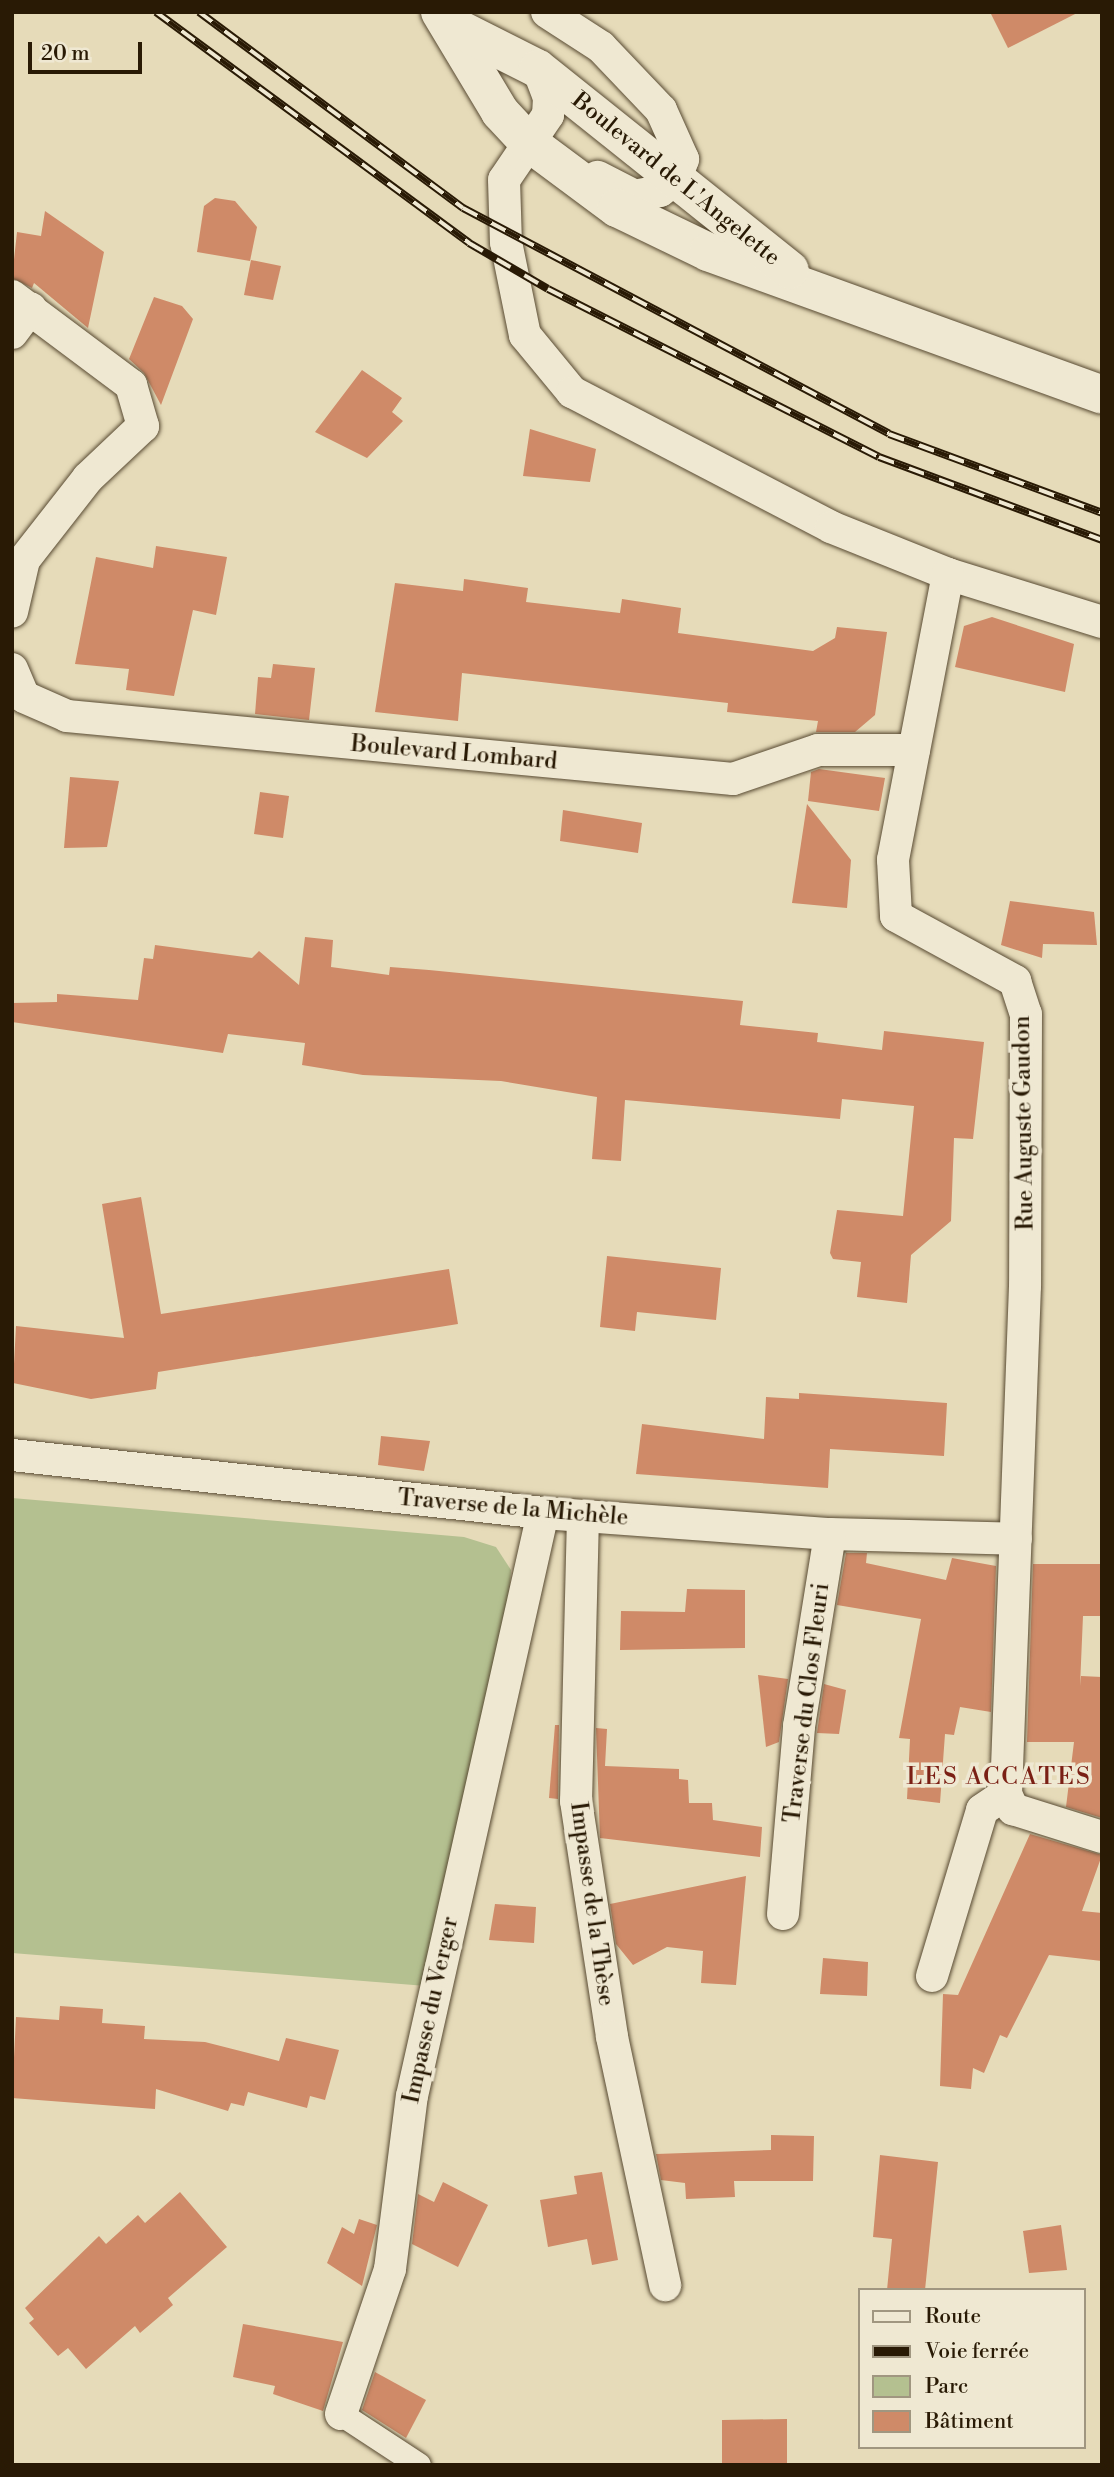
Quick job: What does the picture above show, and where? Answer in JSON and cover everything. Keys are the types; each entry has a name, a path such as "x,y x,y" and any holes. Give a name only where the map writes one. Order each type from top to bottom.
{"main road":[{"name":"Boulevard de L'Angelette","path":"455,17 538,69 813,289"},
{"name":"Boulevard de L'Angelette","path":"455,17 500,112 528,142 617,208 708,252 1102,395"}],"street":[{"path":"528,142 635,196 660,191 676,179 683,159 661,110 601,47 547,12"},
{"path":"538,69 549,97 548,115 505,180 506,242 525,335 543,363 572,392 831,527 948,574 1102,622"},
{"path":"12,333 22,302 131,385 144,426 88,478 24,560 12,612"},
{"name":"Rue Auguste Gaudon","path":"948,574 893,860 896,916 1015,981 1026,1014 1016,1539"},
{"name":"Boulevard Lombard","path":"12,669 24,697 66,716 733,779 818,750 914,750"},
{"name":"Traverse de la Michèle","path":"12,1455 543,1513 830,1534 1016,1539"},
{"name":"Impasse du Verger","path":"419,2465 341,2414 390,2269 412,2096 543,1513"},
{"name":"Impasse de la Thèse","path":"583,1516 576,1801 611,2038 665,2286"},
{"name":"Traverse du Clos Fleuri","path":"783,1914 799,1726 830,1534"},
{"path":"1016,1539 1006,1794 1013,1809 1102,1836"},
{"path":"932,1976 982,1810 1006,1794"}],"green space":[{"path":"12,1498 464,1537 496,1547 511,1570 509,1598 426,1986 12,1953"}],"building":[{"path":"990,12 1079,12 1008,48"},
{"path":"215,198 235,201 257,227 250,261 197,252 204,206"},
{"path":"45,211 104,252 88,328 34,283 32,288 12,278 17,232 41,236"},
{"path":"251,260 281,266 273,300 244,295"},
{"path":"154,297 182,306 193,319 161,405 144,373 129,359"},
{"path":"362,370 402,398 392,412 403,421 367,458 315,432"},
{"path":"530,429 596,449 590,482 523,476"},
{"path":"156,546 227,557 216,615 193,610 174,696 126,690 129,669 75,664 96,557 153,568"},
{"path":"464,579 528,588 526,602 620,613 622,599 681,608 678,633 813,651 835,638 837,627 887,632 875,715 855,732 816,732 818,721 727,712 728,703 462,673 458,721 375,712 395,583 463,591"},
{"path":"992,617 1074,644 1065,692 955,667 964,626"},
{"path":"273,664 315,668 309,720 255,714 258,677 271,678"},
{"path":"819,769 885,778 879,811 808,801 811,772"},
{"path":"70,777 119,781 107,847 64,848"},
{"path":"260,792 289,796 283,838 254,834"},
{"path":"807,804 851,860 847,908 792,903"},
{"path":"563,810 642,823 638,853 560,841"},
{"path":"1010,901 1094,912 1097,945 1043,944 1042,958 1001,945"},
{"path":"305,937 333,940 331,967 389,975 390,967 429,970 743,1001 740,1025 818,1033 817,1042 882,1050 884,1031 984,1042 973,1139 954,1138 951,1221 911,1255 907,1303 857,1297 861,1262 833,1259 830,1253 837,1210 903,1216 914,1106 842,1099 840,1119 625,1100 621,1161 592,1159 597,1097 501,1081 363,1075 302,1065 305,1043 228,1034 223,1053 12,1022 12,1003 57,1002 57,994 138,1000 144,958 153,959 155,945 252,958 259,951 299,985"},
{"path":"141,1197 161,1314 449,1269 458,1324 158,1372 156,1389 91,1399 13,1383 16,1326 124,1338 102,1204"},
{"path":"607,1256 721,1268 716,1320 637,1312 635,1331 600,1327"},
{"path":"799,1393 947,1403 944,1456 830,1449 828,1488 636,1474 642,1424 764,1439 766,1397 799,1399"},
{"path":"381,1436 430,1441 424,1471 378,1465"},
{"path":"846,1553 867,1553 866,1563 946,1580 952,1558 996,1566 991,1712 960,1707 954,1735 945,1734 940,1803 907,1799 910,1739 899,1738 921,1619 837,1605"},
{"path":"1033,1564 1102,1564 1102,1616 1083,1616 1080,1686 1081,1676 1102,1677 1102,1818 1066,1807 1074,1742 1027,1742"},
{"path":"687,1589 745,1590 745,1648 620,1650 621,1611 685,1612"},
{"path":"758,1675 788,1679 779,1742 766,1747"},
{"path":"824,1684 846,1690 839,1734 817,1733"},
{"path":"555,1725 559,1725 558,1799 549,1798"},
{"path":"596,1728 607,1729 605,1766 679,1769 679,1779 688,1780 689,1803 712,1803 713,1820 762,1827 760,1857 600,1838"},
{"path":"1030,1834 1102,1855 1082,1911 1102,1913 1102,1961 1049,1955 1007,2038 1000,2035 984,2073 973,2068 971,2089 940,2086 943,1994 958,1995"},
{"path":"746,1876 736,1985 701,1983 703,1951 667,1947 633,1965 616,1944 610,1904"},
{"path":"495,1904 536,1907 534,1943 489,1940"},
{"path":"823,1958 868,1962 867,1996 820,1994"},
{"path":"60,2006 103,2009 102,2023 145,2026 144,2039 205,2042 279,2061 286,2038 339,2050 325,2100 310,2096 307,2108 248,2092 244,2106 231,2103 228,2111 156,2089 155,2109 12,2098 16,2017 59,2020"},
{"path":"771,2135 814,2136 813,2181 734,2181 735,2197 686,2199 685,2183 661,2180 656,2154 771,2150"},
{"path":"880,2155 938,2162 925,2288 887,2288 892,2239 873,2237"},
{"path":"602,2172 618,2260 592,2265 587,2239 548,2247 540,2200 577,2194 574,2176"},
{"path":"443,2182 488,2205 458,2267 412,2244 418,2194 434,2202"},
{"path":"180,2192 227,2247 168,2298 173,2305 140,2333 135,2326 86,2369 68,2348 58,2356 29,2323 34,2319 25,2308 99,2236 106,2244 138,2215 145,2223"},
{"path":"359,2219 377,2225 362,2286 327,2263 342,2227 354,2234"},
{"path":"1061,2225 1067,2270 1029,2273 1023,2231"},
{"path":"243,2324 343,2342 323,2411 273,2394 275,2386 233,2377"},
{"path":"375,2372 426,2400 406,2438 362,2410"},
{"path":"787,2419 787,2465 722,2465 722,2420"}],"railway":[{"path":"156,12 469,243 548,289 879,457 1102,540"},
{"path":"199,12 463,208 889,434 1102,513"}],"district":[{"name":"LES ACCATES","path":"999,1778"}]}
